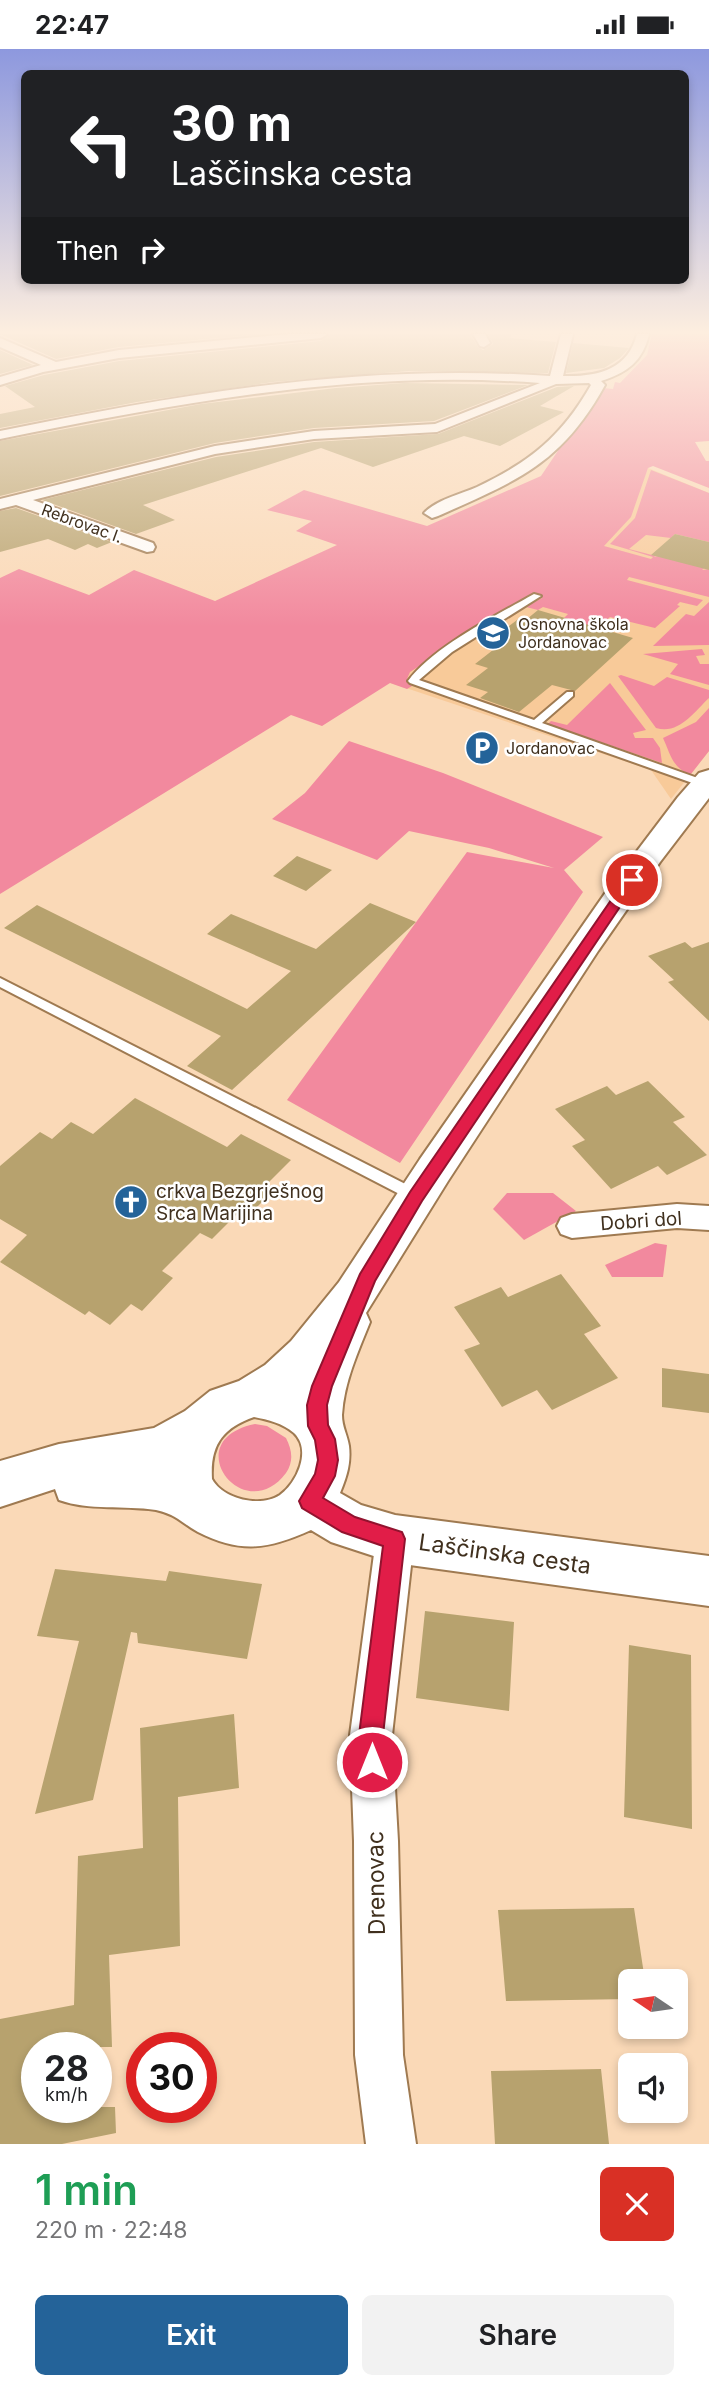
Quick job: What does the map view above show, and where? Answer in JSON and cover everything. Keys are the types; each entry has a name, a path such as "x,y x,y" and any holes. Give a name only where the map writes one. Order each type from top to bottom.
{"main road":[{"path":"254,1397 283,1379 311,1350 366,1279 416,1196 617,899 681,811 707,781"},
{"path":"318,1426 317,1405 322,1386 366,1279"},
{"path":"254,1397 274,1397 302,1409 318,1426 325,1439 328,1460 325,1476 309,1501 282,1519 262,1524 241,1524 223,1518 201,1503 166,1488 126,1484 0,1485 77,1462 149,1453 169,1446 197,1428 221,1406 254,1397"},
{"path":"197,1428 188,1444 186,1462 188,1479 201,1503"},
{"name":"Laščinska cesta","path":"309,1501 349,1525 395,1539 709,1581"}],"street":[{"path":"0,504 227,448 314,435 371,432"},
{"path":"432,513 541,460 566,432"},
{"name":"Rebrovac I.","path":"17,499 147,547"},
{"name":"Dobri dol","path":"572,1226 677,1216 709,1219"},
{"name":"Drenovac","path":"391,2144 379,2055 376,1841 371,1735 395,1539"}],"lane":[{"path":"537,596 445,653 416,673 413,681 534,725 707,781"},
{"path":"534,725 570,694"},
{"path":"0,982 416,1196"}],"shaded area":[{"path":"571,432 709,432 709,441 695,442 706,461 709,461 709,488 653,466 648,468 631,517 604,546 651,559 653,557 610,544 635,518 651,470 709,493 709,542 675,534 671,538 646,535 629,549 652,555 667,546 654,557 662,555 709,564 702,570 709,569 709,597 629,577 627,580 703,600 697,606 680,602 677,605 680,606 655,628 610,617 597,628 564,618 568,614 543,607 538,610 526,607 542,598 533,594 410,672 407,679 412,686 407,689 390,683 322,726 291,715 0,894 0,578 19,569 89,595 134,570 215,601 337,545 296,531 312,521 267,510 304,490 427,526 541,476"},
{"name":"Osnovna škola Jordanovac","path":"648,468 709,493 709,751 671,799 651,770 391,683 635,501"},
{"path":"709,602 709,645 653,646 686,614 694,616"},
{"path":"702,649 705,655 696,656 700,664 709,664 709,685 670,674 678,664 643,654"},
{"path":"618,676 654,686 667,677 709,690 709,698 679,725 656,728"},
{"path":"610,683 646,730 633,733 635,738 653,738 660,748 662,763 548,724 551,721 567,725"},
{"path":"709,708 709,751 691,774 676,765 663,738 696,722"},
{"path":"349,741 443,773 603,837 564,870 583,892 400,1163 287,1100 467,852 554,868 489,848 409,831 377,860 272,819 305,793"},
{"path":"507,1193 553,1193 576,1211 524,1240 493,1209"},
{"path":"655,1243 667,1245 663,1277 612,1277 605,1265"},
{"path":"255,1424 267,1426 286,1438 291,1460 286,1473 269,1488 252,1491 237,1486 225,1475 219,1461 221,1446 232,1433"}],"building":[{"path":"50,432 289,432 215,443 0,496 0,441"},
{"path":"527,432 500,446 464,436 373,467 321,448 143,505 175,520 136,534 42,500 216,457 314,442"},
{"path":"16,508 112,542 97,548 88,544 75,550 48,539 0,552 0,511"},
{"path":"675,534 709,542 709,570 651,555"},
{"path":"538,610 633,638 575,691 552,685 519,712 480,698 488,692 466,685 488,668 475,664 493,650 487,648 500,639 494,637 521,617 527,619"},
{"path":"297,856 332,870 306,891 273,876"},
{"path":"370,903 416,922 232,1090 187,1066 221,1036 4,928 37,905 247,1009 291,971 207,934 231,914 316,949"},
{"path":"685,942 692,948 709,942 709,1021 668,982 674,980 648,956"},
{"path":"648,1081 685,1117 673,1122 707,1155 667,1175 658,1166 611,1189 572,1146 585,1140 555,1109 607,1086 616,1095"},
{"name":"crkva Bezgrješnog Srca Marijina","path":"135,1098 227,1147 241,1134 291,1160 266,1185 275,1189 250,1214 242,1209 212,1239 200,1233 162,1271 173,1278 142,1311 131,1304 110,1325 89,1311 85,1315 0,1262 27,1235 0,1219 0,1166 40,1132 52,1139 71,1122 93,1134"},
{"path":"561,1274 601,1326 584,1334 618,1378 552,1410 537,1390 502,1407 464,1350 480,1344 454,1307 501,1287 508,1297"},
{"path":"662,1368 709,1374 709,1413 662,1407"},
{"path":"55,1569 166,1581 169,1571 262,1584 247,1659 138,1643 137,1633 131,1632 93,1800 35,1814 79,1641 37,1636"},
{"path":"425,1611 514,1622 509,1711 416,1698"},
{"path":"629,1645 691,1655 692,1829 624,1817"},
{"path":"234,1714 239,1788 178,1797 180,1946 109,1955 112,2032 21,2032 21,2123 112,2123 112,2107 115,2107 116,2133 62,2144 0,2144 0,2019 74,2005 78,1856 143,1848 140,1728"},
{"path":"634,1908 643,1969 618,1969 618,1999 506,2001 498,1910"},
{"path":"601,2069 609,2144 495,2144 491,2071"}],"place":[{"name":"Osnovna škola Jordanovac","path":"493,633"},
{"name":"Jordanovac","path":"482,748"},
{"name":"crkva Bezgrješnog Srca Marijina","path":"131,1202"}],"route":[{"path":"372,1762 371,1735 395,1539 349,1525 309,1501 325,1476 328,1460 325,1439 318,1426 317,1405 322,1386 366,1279 416,1196 632,880"}]}
